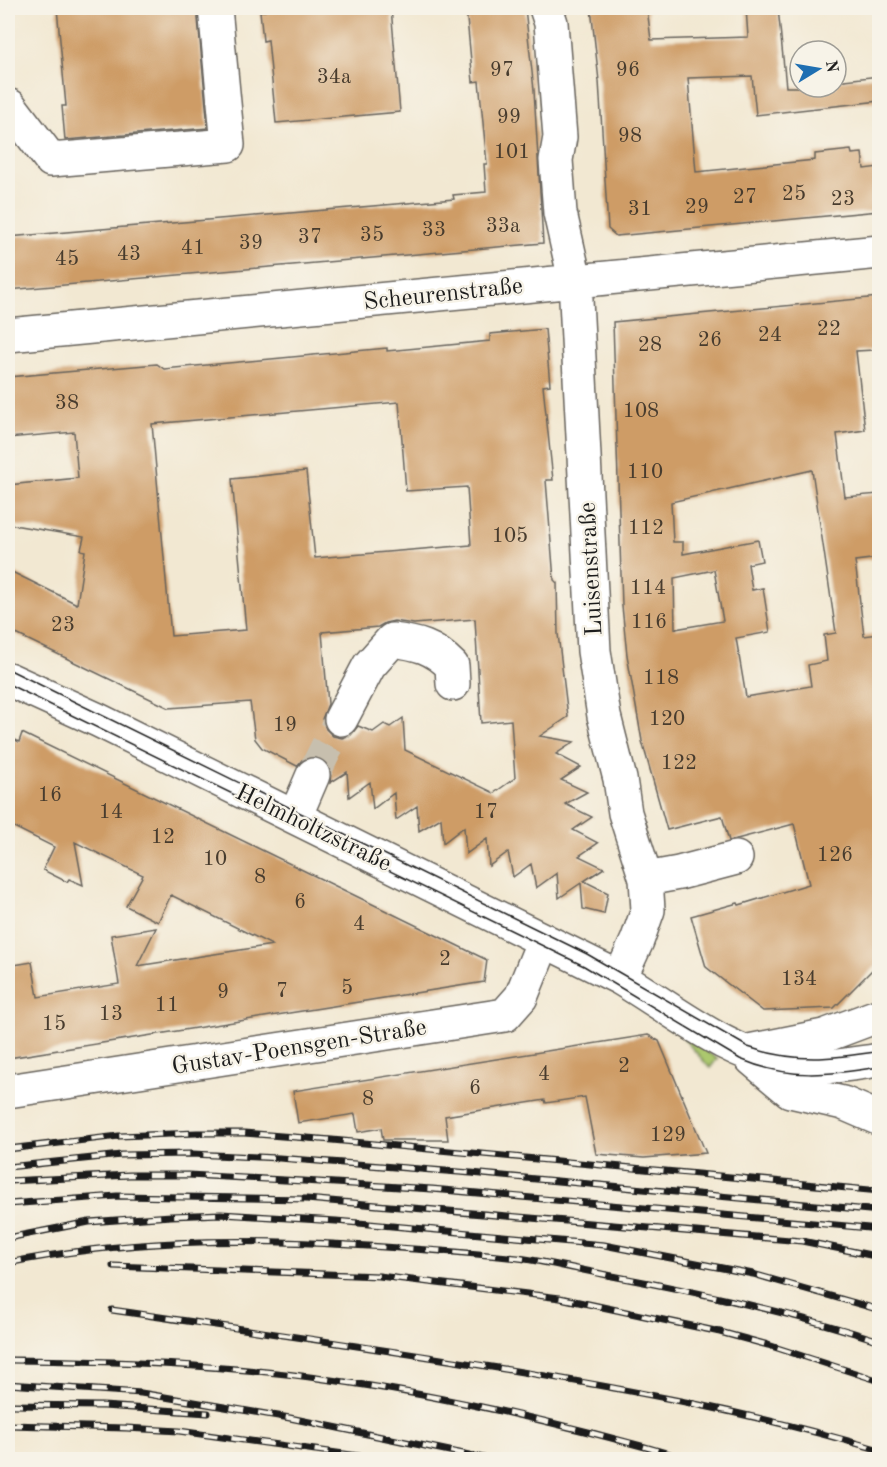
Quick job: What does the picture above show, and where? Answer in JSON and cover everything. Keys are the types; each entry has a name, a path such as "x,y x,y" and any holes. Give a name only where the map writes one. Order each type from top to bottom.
{"street":[{"path":"8,97 51,159 228,145 215,8"},
{"name":"Luisenstraße","path":"546,8 551,22 560,136 556,160 560,213 575,280 594,651 604,716 620,779 625,813 646,879 648,910 620,978"},
{"name":"Scheurenstraße","path":"8,335 879,252"},
{"path":"341,719 369,666 392,640 416,643 443,656 452,666 453,684"},
{"name":"Helmholtzstraße","path":"8,679 98,720 620,978"},
{"path":"295,817 313,775"},
{"path":"646,879 736,858"},
{"name":"Gustav-Poensgen-Straße","path":"8,1091 505,1015 521,997 544,940"},
{"path":"620,978 699,1028 744,1052 790,1091 843,1103 879,1119"},
{"path":"744,1052 824,1036 879,1015"},
{"path":"744,1052 790,1065 813,1067 879,1060"}],"green space":[{"path":"687,1036 717,1059 710,1068 684,1039"}],"building":[{"path":"57,8 197,8 208,128 65,140 62,106 66,106"},
{"path":"265,8 391,8 400,112 276,123 268,40 263,41 260,11 265,11"},
{"path":"466,8 525,8 534,90 543,243 8,290 8,237 454,199 453,195 486,192 484,164 487,164 479,81 473,82"},
{"path":"591,8 647,8 651,40 748,37 746,8 778,8 788,99 848,99 848,80 879,76 879,101 756,115 752,76 688,78 696,172 815,160 815,154 851,150 852,154 862,153 864,169 879,167 879,211 616,236 608,229 599,81"},
{"path":"879,297 879,343 874,350 856,351 865,430 837,434 845,497 879,494 879,558 855,561 864,636 879,634 879,963 834,1008 763,1011 706,967 691,916 738,903 739,905 809,884 794,824 729,841 722,816 667,830 642,741 627,655 622,606 613,322","holes":["812,470 836,633 824,635 827,661 808,665 811,686 746,697 736,638 770,632 763,588 752,590 748,564 762,561 758,540 683,554 683,542 673,542 671,502","714,570 723,621 675,629 674,578"]},
{"path":"545,329 550,385 543,386 553,480 546,480 554,580 557,583 558,634 568,717 540,736 574,742 556,754 581,767 561,780 587,792 565,804 592,817 573,830 598,843 579,856 604,868 584,881 608,893 604,914 583,909 581,883 559,898 557,873 536,888 531,864 513,877 508,852 489,866 487,839 466,854 464,827 443,843 441,818 419,831 417,806 396,820 394,793 373,809 370,782 349,797 347,772 330,783 331,772 328,764 321,758 310,757 302,760 297,766 262,748 255,739 250,702 169,708 8,630 8,570 77,604 85,551 81,550 84,537 8,524 8,485 78,478 74,432 8,438 8,377 157,364 164,369 387,348 387,351 490,341 490,334","holes":["399,402 406,491 467,487 471,545 315,558 306,471 232,479 246,630 171,636 152,424","475,619 481,723 511,720 515,778 494,793 405,750 403,718 390,727 384,724 373,732 358,726 351,735 342,738 333,736 326,729 322,719 328,704 322,632 378,627 394,621 414,624"]},
{"path":"22,733 487,960 484,982 8,1058 8,966 32,962 38,997 119,984 111,935 156,928 137,966 272,945 171,895 158,922 126,906 143,875 75,842 83,885 69,879 67,882 43,870 54,847 8,824 8,736 19,742"},
{"path":"648,1035 659,1041 706,1153 644,1158 596,1154 585,1097 546,1103 545,1100 445,1116 448,1140 383,1140 381,1128 358,1132 355,1114 298,1123 293,1091"}],"tunnel":[{"path":"313,775 341,719"}],"tram line":[{"path":"8,669 587,954 748,1047 782,1056 814,1058 880,1051"},
{"path":"8,684 584,966 740,1059 775,1070 809,1074 880,1067"}],"railway":[{"path":"8,1149 119,1136 244,1133 880,1191"},
{"path":"8,1167 121,1155 192,1154 279,1158 471,1173 880,1211"},
{"path":"8,1181 130,1175 188,1175 303,1181 432,1189 880,1229"},
{"path":"8,1204 117,1196 306,1199 802,1241 880,1257"},
{"path":"8,1238 89,1222 171,1216 221,1214 336,1221 604,1245 753,1274 880,1310"},
{"path":"8,1263 51,1255 136,1245 221,1242 307,1243 476,1254 518,1258 710,1296 778,1312 880,1341"},
{"path":"113,1266 379,1276 560,1298 720,1332 880,1381"},
{"path":"112,1310 594,1384 738,1413 880,1450"},
{"path":"8,1360 166,1364 324,1379 417,1394 509,1413 691,1460"},
{"path":"8,1384 141,1393 290,1418 493,1460"},
{"path":"8,1405 103,1406 208,1413"},
{"path":"8,1425 179,1431 387,1460"}]}
